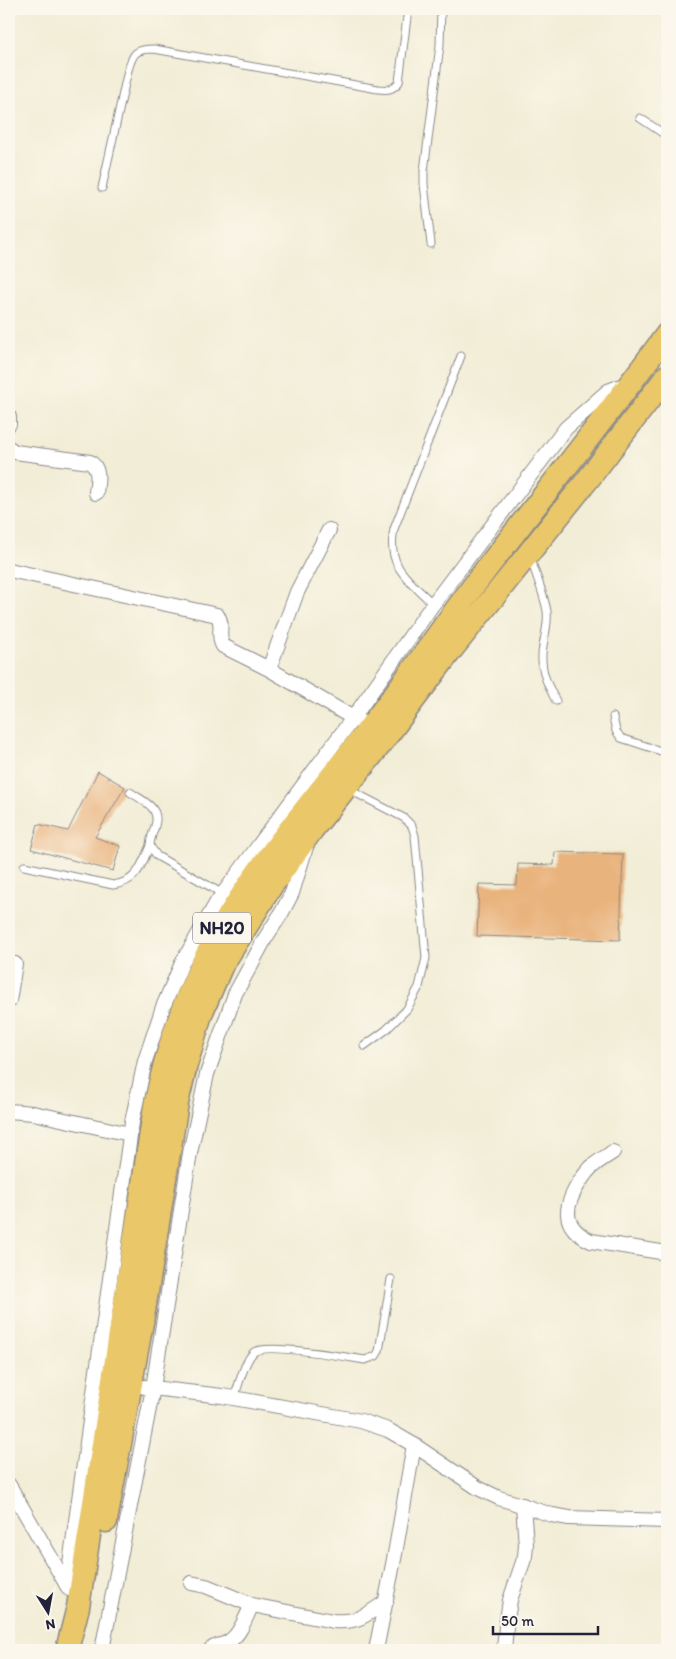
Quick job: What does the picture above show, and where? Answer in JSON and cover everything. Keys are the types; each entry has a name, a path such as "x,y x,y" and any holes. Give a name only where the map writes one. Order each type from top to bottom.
{"highway":[{"name":"NH20","path":"67,1650 78,1608 155,1106 163,1067 177,1021 204,959 230,914 302,812 370,727 484,573 667,334"},
{"name":"NH20","path":"82,1650 131,1387 177,1103 186,1065 202,1014 221,967 272,885 312,830 346,788 370,727 452,649 589,478 667,376"}],"street":[{"path":"67,1586 130,1134 145,1061 163,1007 182,963 202,926 223,894 370,727 433,604 566,428 608,391 632,382"},
{"path":"9,417 9,424"},
{"path":"9,448 16,452 90,462 95,465 98,472 96,493"},
{"path":"270,669 298,592 329,530"},
{"path":"9,570 213,613 217,615 221,622 220,638 223,646 270,669 370,727"},
{"path":"102,1650 153,1388 190,1153 207,1074 235,994 266,937 282,914 292,892 312,830"},
{"path":"9,1001 15,964"},
{"path":"9,1112 33,1113 130,1134"},
{"path":"613,1152 592,1166 583,1177 570,1199 569,1221 582,1236 591,1241 667,1253"},
{"path":"131,1387 234,1398 361,1421 388,1430 478,1488 523,1506 569,1518 667,1521"},
{"path":"376,1650 414,1445"},
{"path":"9,1485 78,1608"},
{"path":"504,1650 510,1600 525,1556 523,1506"},
{"path":"191,1583 206,1586 252,1605 333,1621 347,1622 364,1617 386,1602"},
{"path":"210,1650 232,1640 252,1605"}],"lane":[{"path":"102,188 128,70 136,51 154,49 378,90 388,90 395,88 401,76 408,9"},
{"path":"430,244 424,171 440,45 441,9"},
{"path":"640,118 667,136"},
{"path":"433,604 404,576 397,566 391,543 394,529 461,356"},
{"path":"529,554 547,612 548,622 542,653 542,666 546,682 556,701"},
{"path":"613,717 616,731 622,738 667,753"},
{"path":"346,788 397,814 412,826 415,836 426,958 419,987 407,1009 386,1030 364,1046"},
{"path":"24,866 113,885 124,884 132,879 138,872 150,846 157,821 153,807 130,792"},
{"path":"150,846 157,856 223,894"},
{"path":"234,1398 248,1359 257,1350 294,1351 365,1360 376,1356 379,1351 391,1279"}],"building":[{"path":"98,771 125,787 95,837 120,846 113,871 31,849 38,824 68,831"},
{"path":"555,852 623,854 620,940 477,936 479,884 517,885 518,864 554,865"}]}
